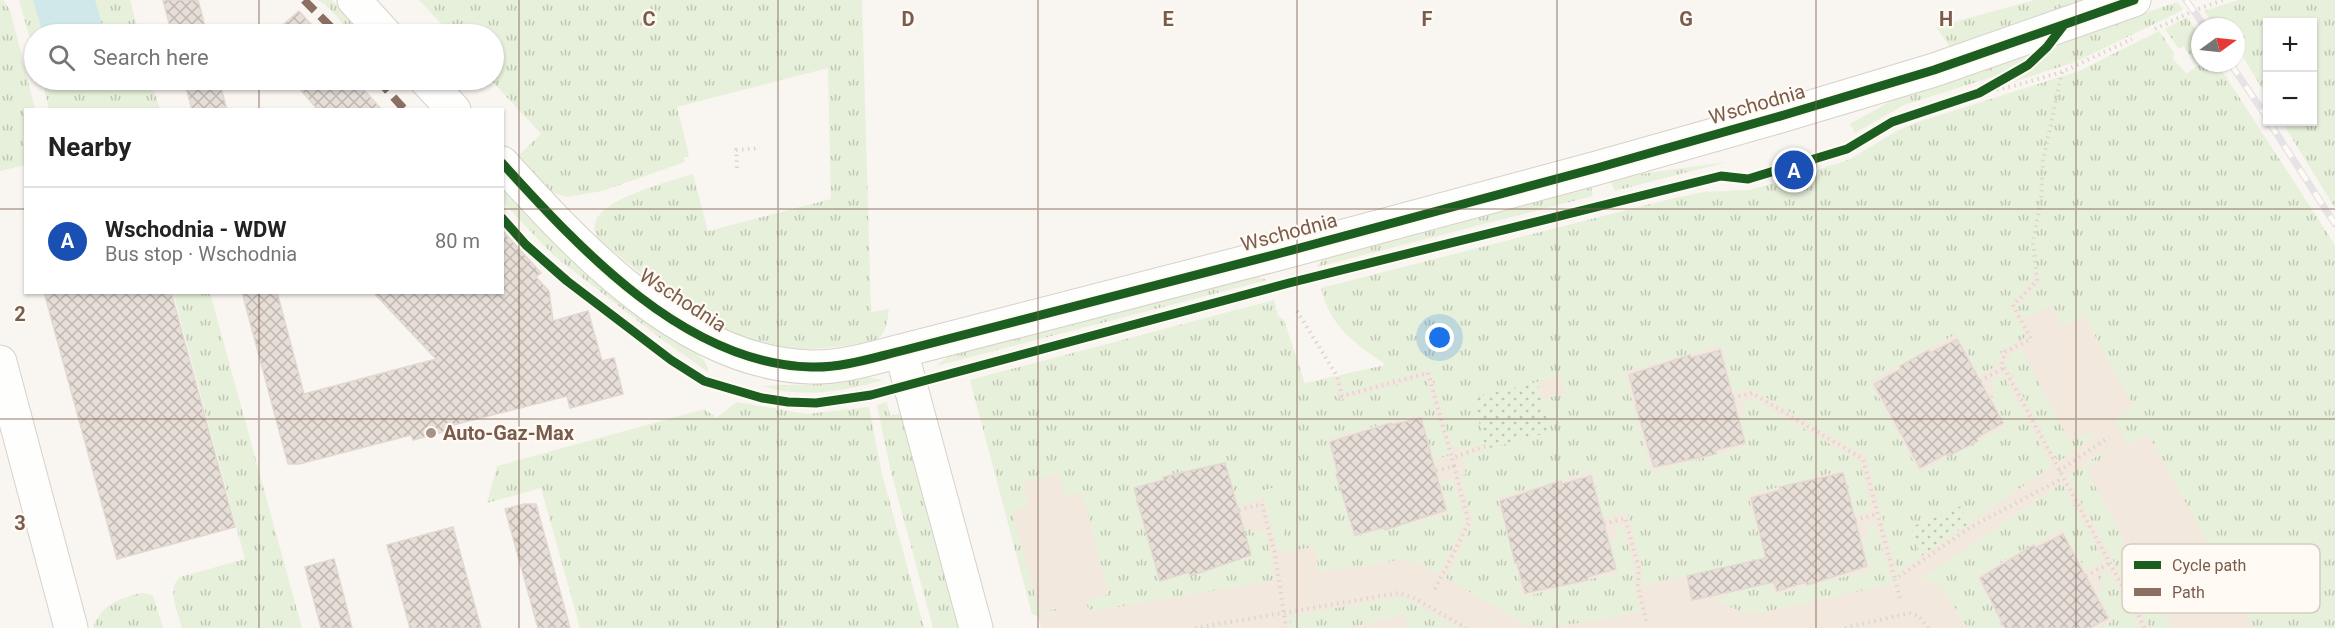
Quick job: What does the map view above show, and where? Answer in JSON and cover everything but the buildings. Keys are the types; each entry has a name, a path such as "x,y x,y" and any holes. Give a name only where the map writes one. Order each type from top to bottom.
{"street":[{"path":"354,0 376,24"},
{"name":"Wschodnia","path":"504,165 560,226 594,257 664,313 721,346 761,361 814,367 846,364 1281,253 1784,116 1935,70 2134,0"},
{"path":"435,90 452,108"},
{"path":"902,351 976,628"},
{"path":"0,362 71,628"}],"path":[{"path":"2151,30 2223,0"},
{"path":"1979,93 2062,72 2134,38"},
{"path":"2062,72 2043,161 2041,199 2033,242 2037,281 2013,305 2031,339 2006,352 2002,364 2122,586"},
{"path":"1979,93 2010,76"},
{"path":"737,168 736,150 760,148"},
{"path":"1297,311 1337,376 1342,396 1428,373 1469,523 1435,589"},
{"path":"1980,381 2004,368"},
{"path":"1733,398 1752,393 1863,459 1900,598"},
{"path":"2059,471 2109,437"},
{"path":"1452,458 1486,446"},
{"path":"1435,471 1454,466"},
{"path":"1895,579 1971,527 2063,478"},
{"path":"1239,510 1262,504 1275,554 1286,628"},
{"path":"1855,520 1877,514"},
{"path":"1604,524 1625,518 1640,569 1638,585 1647,626"},
{"path":"2086,576 2110,563"},
{"path":"1195,628 1399,593 1414,598 1466,628"},
{"path":"1845,628 1909,613 1919,616 1929,628"},
{"path":"2137,613 2145,628"}],"shaded area":[{"path":"2064,273 2213,544 2122,544 2122,613 2251,613 2259,628 1041,628 1004,494 1013,449 1728,288"}],"green space":[{"path":"0,0 3,0 10,10 24,65 24,90 30,90 35,108 24,108 24,165 0,171"},
{"path":"19,0 130,0 136,24 26,24"},
{"path":"318,0 332,0 354,24 343,24 327,6"},
{"path":"419,0 862,0 871,312 889,309 883,333 877,340 809,349 786,348 760,343 710,322 686,307 598,239 595,230 596,221 611,205 639,192 693,174 708,231 831,199 828,68 677,107 689,156 684,157 685,162 602,191 567,197 549,192 520,160 520,154 541,134 500,90 504,90 504,24 442,24"},
{"path":"2035,0 2084,0 1950,47 1936,27"},
{"path":"2238,0 2335,0 2335,208 2284,126 2317,126 2317,18 2263,18 2263,90 2245,60 2245,18 2209,18 2204,11"},
{"path":"2177,2 2183,10 2075,62 2013,82 2028,73 2061,42"},
{"path":"2187,17 2191,23 2191,56 2183,46 2179,49 2165,29"},
{"path":"2159,31 2174,53 2173,59 2187,74 2191,71 2223,72 2335,245 2335,628 2254,628 2246,613 2320,613 2320,544 2206,544 2208,543 2148,434 2128,445 2114,419 2134,408 2084,315 2063,326 2052,305 2024,319 2017,306 2040,283 2039,274 2033,274 2033,281 2010,305 2026,337 2002,350 1998,365 1979,375 1956,334 1870,381 1919,472 2006,426 1991,396 1997,393 1991,381 2003,375 2052,466 1968,524 1961,506 1911,527 1920,557 1897,573 1866,456 1750,388 1733,392 1721,345 1624,372 1652,472 1747,446 1739,415 1746,413 1743,402 1753,399 1859,461 1872,510 1855,515 1843,470 1748,495 1775,595 1870,570 1862,539 1869,537 1866,524 1875,522 1892,584 1760,613 1741,611 1713,600 1729,597 1722,568 1642,585 1643,569 1627,512 1604,518 1592,471 1497,498 1524,597 1618,572 1610,542 1618,539 1615,527 1623,525 1635,571 1634,587 1640,611 1570,624 1528,626 1446,578 1473,523 1460,476 1466,474 1462,457 1550,432 1542,399 1565,394 1561,376 1474,398 1485,443 1460,452 1458,446 1452,448 1430,370 1344,393 1340,375 1386,365 1364,350 1338,324 1325,302 1321,288 1674,198 1704,192 1749,190 1797,177 1850,159 1915,123 2079,71"},
{"path":"2038,50 2008,72 1904,105 1855,133 1850,124 1893,100"},
{"path":"44,90 154,90 160,108 49,108"},
{"path":"1727,162 1614,191 1611,180 1626,176"},
{"path":"1591,186 1593,196 1317,267 1324,258"},
{"path":"504,191 578,266 640,317 698,355 707,366 708,372 660,338 553,255 504,203"},
{"path":"1258,277 1267,280 936,366 949,356"},
{"path":"173,294 210,294 302,628 182,628 173,594 180,577 245,559"},
{"path":"1274,300 1278,316 1284,320 1305,384 1334,376 1340,400 1426,377 1449,455 1434,460 1421,414 1327,439 1353,537 1449,514 1441,482 1453,479 1465,522 1439,574 1421,564 1400,560 1319,572 1315,547 1288,551 1272,488 1236,498 1226,462 1162,476 1163,479 1133,487 1159,581 1189,573 1190,576 1251,556 1244,528 1250,527 1253,533 1265,530 1275,580 1094,611 1088,608 1086,601 1109,594 1082,492 1065,496 1058,473 1023,483 1029,506 1012,511 1040,613 1059,608 1060,610 1037,616 1032,614 970,380"},
{"path":"2021,349 2070,442 2088,433 2094,437 2058,462 2006,364 2009,355"},
{"path":"868,377 883,380 839,390 808,393 763,386 816,384"},
{"path":"1537,382 1550,432 1486,449 1473,398"},
{"path":"737,402 806,414 869,407 882,474 924,628 580,628 541,488 487,503 497,466 705,409 716,418"},
{"path":"887,402 890,416 901,413 959,628 933,628 891,472 877,405"},
{"path":"2103,452 2105,455 2103,459 2086,469 2126,544 2122,544 2122,576 2067,477"},
{"path":"2062,483 2104,561 2086,570 2062,529 1976,576 2004,628 1968,628 1942,588 1936,583 1920,580"},
{"path":"1272,488 1288,551 1279,553 1264,498 1238,505 1236,498"},
{"path":"1961,506 1968,524 1920,557 1911,527"},
{"path":"2109,571 2122,595 2122,613 2132,613 2140,628 2100,628 2113,621 2097,592 2104,588 2098,576"},
{"path":"141,593 152,595 154,598 163,628 93,628 106,608"},
{"path":"1403,597 1457,628 1408,628 1404,615 1347,628 1291,628 1289,616"},
{"path":"2164,613 2172,628 2150,628 2142,614"}],"water":[{"path":"33,0 95,0 102,24 40,24"}],"railway":[{"path":"2186,0 2199,18"},
{"path":"2236,72 2263,112"},
{"path":"2272,126 2335,224"}],"marked path":[{"path":"304,0 328,24"},
{"path":"387,90 403,108"}],"cycle path":[{"path":"504,165 566,231 602,265 639,296 679,324 721,346 765,361 811,367 834,366 1281,253 1597,168 1934,70 2134,0"},
{"path":"504,220 526,245 567,281 671,360 704,381 762,398 816,403 871,395 1289,283 1721,176 1748,179 1847,149 1892,122 1979,93 2028,65 2047,47 2063,26"}],"place":[{"name":"Wschodnia - WDW","path":"1794,170"},
{"name":"Auto-Gaz-Max","path":"431,433"}]}
